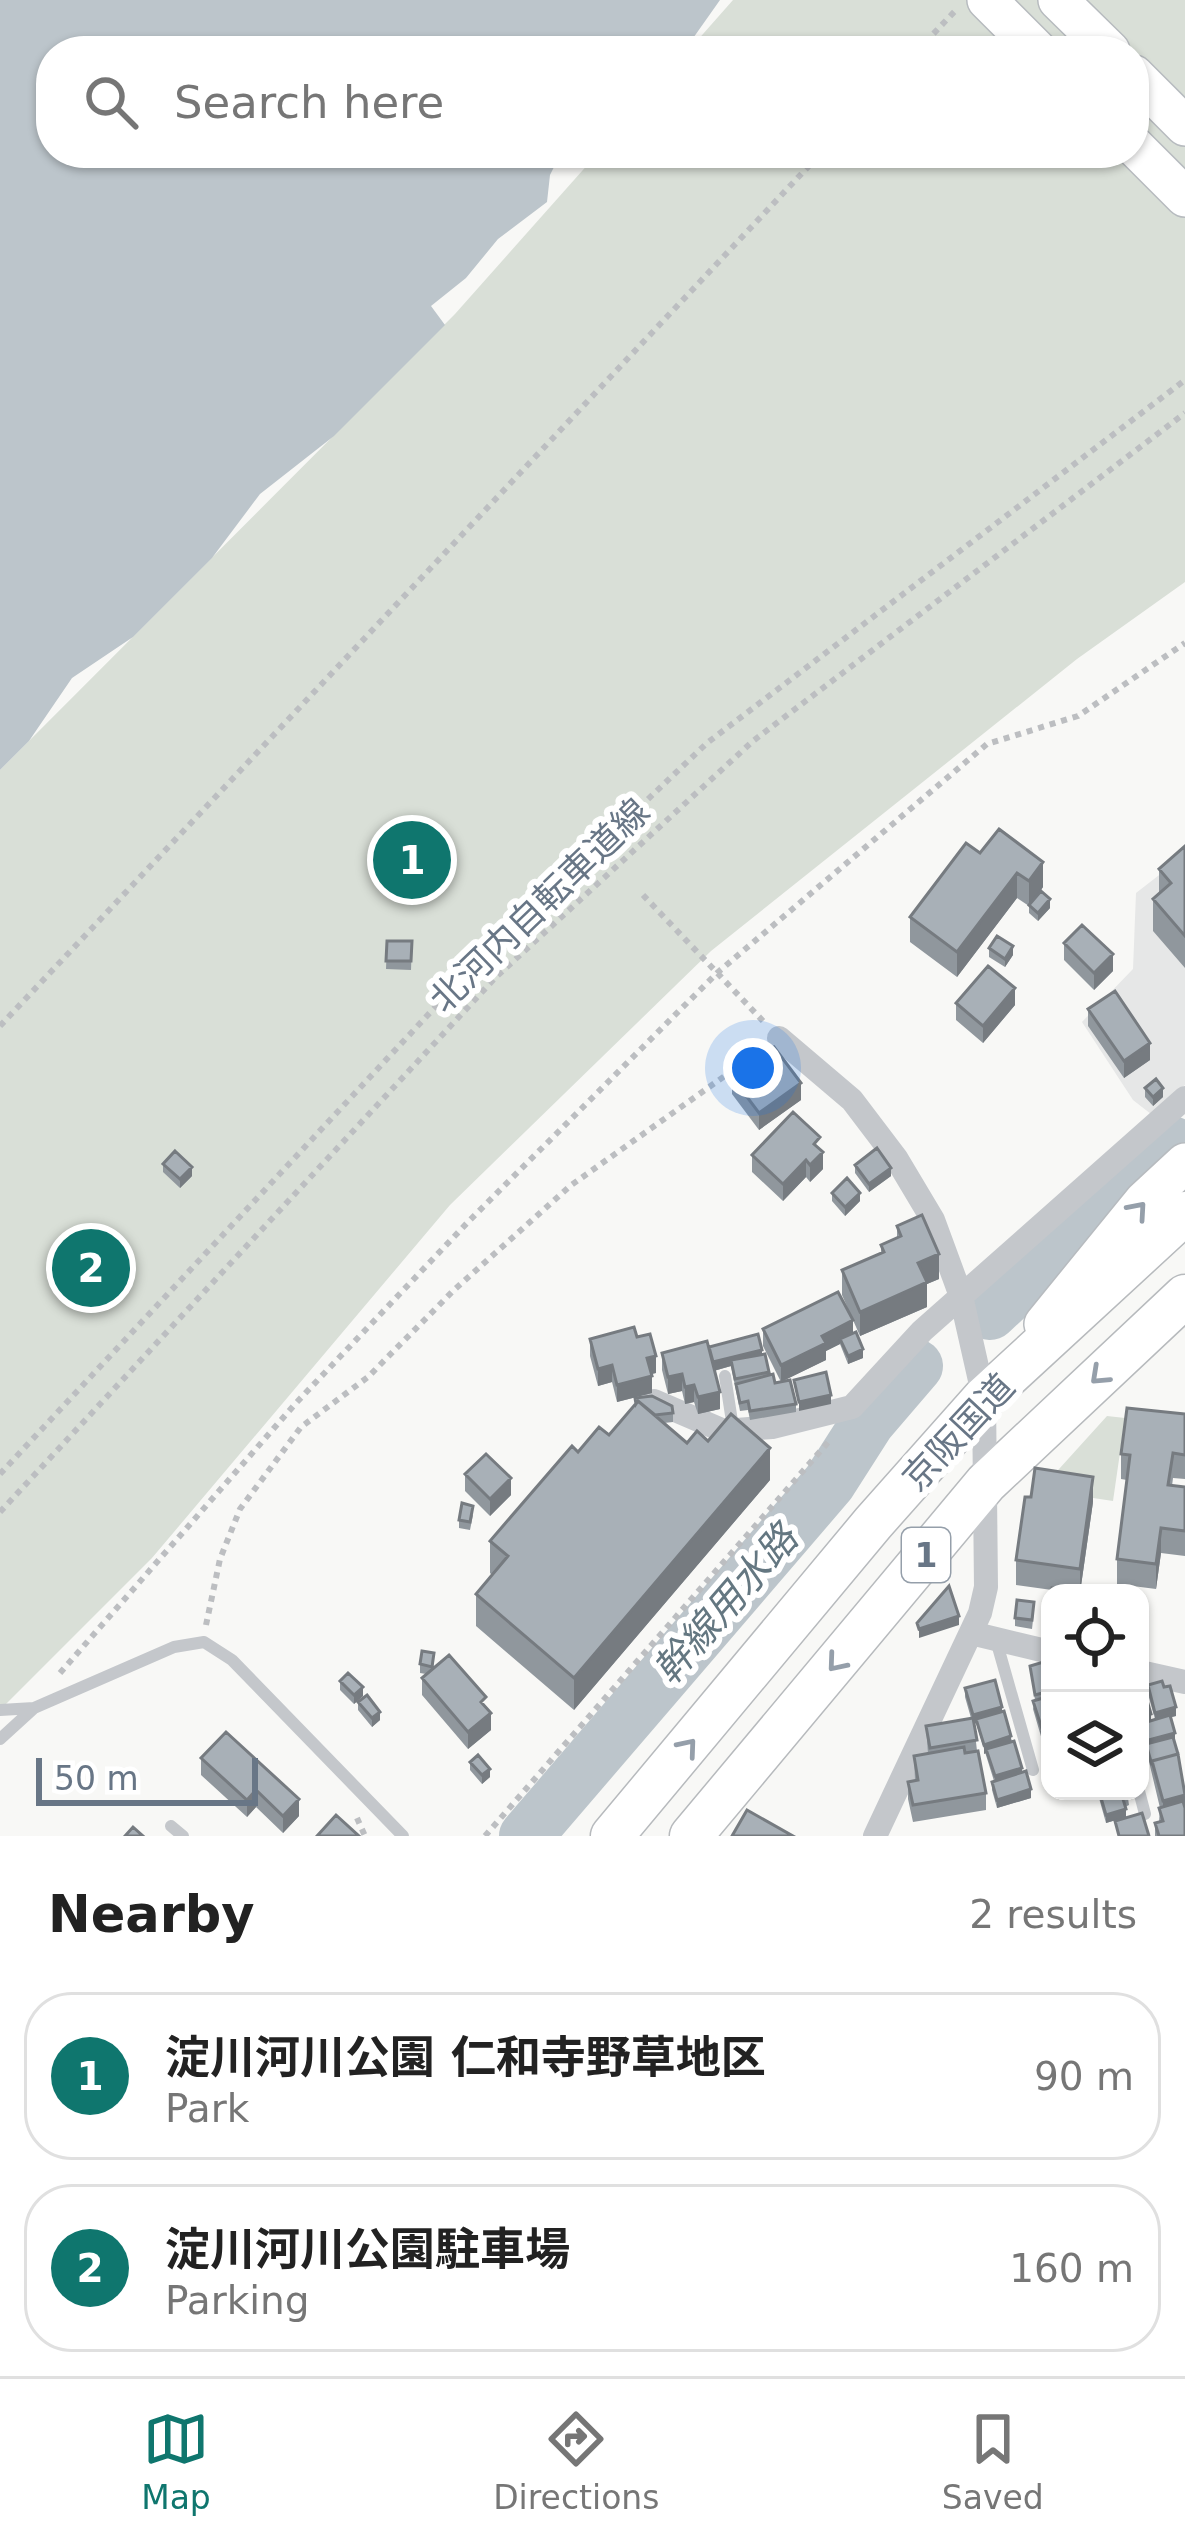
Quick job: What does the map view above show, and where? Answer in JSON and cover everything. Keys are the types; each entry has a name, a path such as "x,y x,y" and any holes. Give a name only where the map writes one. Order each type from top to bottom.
{"highway":[{"name":"京阪国道","path":"612,1836 873,1523 984,1398 1185,1213"},
{"name":"京阪国道","path":"691,1836 986,1484 1185,1296"}],"main road":[{"path":"987,0 1023,36"},
{"path":"1058,0 1095,36"},
{"path":"1149,90 1185,126"},
{"path":"1149,161 1185,197"},
{"path":"984,1398 1144,1201 1185,1162"}],"street":[{"path":"778,1038 853,1100 896,1158 933,1220 961,1296 984,1398 986,1587 971,1633 875,1836"},
{"path":"654,1401 724,1431 772,1427 852,1407 922,1330 1185,1098"},
{"path":"971,1633 1041,1650"},
{"path":"1149,1674 1185,1682"}],"lane":[{"path":"725,1376 733,1430"},
{"path":"996,1639 1033,1770"},
{"path":"0,1738 34,1708 174,1647 204,1642 232,1660 403,1836"},
{"path":"0,1710 34,1708"},
{"path":"1141,1800 1145,1814"},
{"path":"171,1826 183,1836"}],"path":[{"path":"931,36 965,0"},
{"path":"0,1026 807,168"},
{"name":"北河内自転車道線","path":"0,1474 480,959 707,743 1185,380"},
{"name":"北河内自転車道線","path":"0,1512 495,978 753,741 1185,413"},
{"path":"34,1708 75,1652 296,1403 469,1221 717,973 987,744 1078,716 1185,643"},
{"path":"204,1642 220,1558 240,1509 301,1427 368,1377 570,1186 778,1038 643,895"},
{"path":"485,1836 829,1442 852,1407"}],"shaded area":[{"path":"0,0 720,0 695,36 36,36 36,168 554,168 547,202 498,239 466,278 431,306 445,325 334,436 260,494 212,558 133,637 72,678 29,741 0,770"},
{"path":"733,0 1185,0 1185,582 1077,659 711,951 450,1205 152,1558 0,1710 0,770 455,314 585,168 1149,168 1149,36 701,36"},
{"path":"1185,855 1185,1085 1151,1114 1133,1100 1082,1022 1133,969 1136,893"},
{"path":"1107,1416 1125,1418 1113,1501 1040,1490"}],"building":[{"path":"999,829 1043,862 1029,881 1017,873 957,952 910,917 966,843 980,853"},
{"path":"1185,846 1185,936 1153,899 1171,883 1159,869"},
{"path":"1041,891 1050,899 1038,913 1029,905"},
{"path":"1082,925 1113,954 1094,973 1064,943"},
{"path":"997,936 1013,946 1005,959 989,948"},
{"path":"387,941 412,941 411,961 386,961"},
{"path":"988,966 1015,988 983,1026 956,1003"},
{"path":"1115,991 1150,1043 1124,1061 1088,1009"},
{"path":"774,1047 801,1083 759,1113 732,1077"},
{"path":"1156,1079 1163,1088 1153,1097 1145,1088"},
{"path":"793,1112 820,1137 814,1144 823,1152 810,1165 806,1160 783,1184 752,1155"},
{"path":"877,1148 891,1168 869,1184 855,1165"},
{"path":"175,1151 192,1167 180,1179 163,1164"},
{"path":"847,1178 860,1193 845,1207 832,1193"},
{"path":"922,1215 939,1254 918,1263 927,1282 860,1312 842,1270 884,1252 881,1245 901,1236 897,1226"},
{"path":"838,1292 853,1320 822,1336 826,1343 781,1365 763,1329"},
{"path":"634,1327 637,1337 650,1334 656,1356 647,1358 652,1376 617,1385 612,1365 598,1369 590,1339"},
{"path":"856,1332 863,1349 848,1356 840,1339"},
{"path":"758,1334 762,1350 713,1362 709,1347"},
{"path":"707,1341 720,1392 698,1397 694,1385 685,1387 682,1374 668,1377 662,1353"},
{"path":"765,1354 769,1372 735,1379 731,1360"},
{"path":"826,1372 831,1395 799,1402 794,1380"},
{"path":"773,1374 775,1383 790,1380 796,1404 750,1411 748,1401 740,1403 736,1384"},
{"path":"652,1396 672,1406 673,1413 655,1415 636,1404 635,1398"},
{"path":"638,1401 687,1443 697,1431 708,1441 731,1414 770,1448 574,1678 476,1594 508,1556 490,1541 572,1446 578,1452 599,1427 609,1435"},
{"path":"1127,1408 1185,1414 1185,1455 1173,1453 1168,1485 1185,1487 1185,1531 1161,1528 1156,1564 1117,1559 1130,1455 1121,1454"},
{"path":"486,1454 511,1478 490,1499 465,1474"},
{"path":"1035,1468 1093,1477 1080,1569 1016,1560 1025,1497 1031,1497"},
{"path":"462,1503 473,1506 470,1522 459,1520"},
{"path":"949,1586 959,1616 919,1629 917,1623"},
{"path":"1017,1600 1034,1602 1032,1620 1015,1618"},
{"path":"422,1651 434,1653 432,1667 420,1664"},
{"path":"449,1655 486,1697 481,1702 491,1713 468,1732 422,1678"},
{"path":"1041,1663 1041,1693 1035,1695 1030,1666"},
{"path":"348,1673 363,1687 354,1695 340,1681"},
{"path":"995,1680 1002,1707 973,1715 965,1688"},
{"path":"1162,1681 1164,1687 1170,1686 1176,1707 1155,1713 1149,1685"},
{"path":"367,1695 380,1712 372,1718 358,1702"},
{"path":"1041,1699 1041,1726 1033,1701"},
{"path":"1004,1711 1011,1736 984,1745 976,1719"},
{"path":"1170,1715 1175,1733 1149,1740 1149,1721"},
{"path":"973,1718 977,1740 930,1748 926,1726"},
{"path":"226,1732 299,1799 283,1816 256,1790 247,1800 201,1758"},
{"path":"1173,1737 1178,1754 1152,1761 1152,1765 1149,1743"},
{"path":"1014,1741 1022,1768 995,1776 986,1749"},
{"path":"964,1747 965,1753 978,1751 986,1793 913,1805 908,1782 918,1780 914,1756"},
{"path":"1178,1754 1185,1795 1163,1801 1152,1761"},
{"path":"478,1755 490,1769 482,1775 470,1762"},
{"path":"1026,1771 1031,1789 997,1800 992,1782"},
{"path":"1102,1800 1123,1800 1126,1809 1106,1815"},
{"path":"1183,1801 1185,1836 1159,1836 1155,1823 1163,1821 1159,1808"},
{"path":"747,1810 793,1836 732,1836"},
{"path":"1142,1813 1149,1836 1119,1836 1115,1821"},
{"path":"336,1815 359,1836 317,1836"}],"waterway":[{"name":"幹線用水路","path":"990,1313 1172,1143"},
{"name":"幹線用水路","path":"526,1836 829,1483 868,1422 916,1366"}],"place":[{"name":"淀川河川公園 仁和寺野草地区","path":"412,860"},
{"name":"淀川河川公園駐車場","path":"91,1268"}]}
